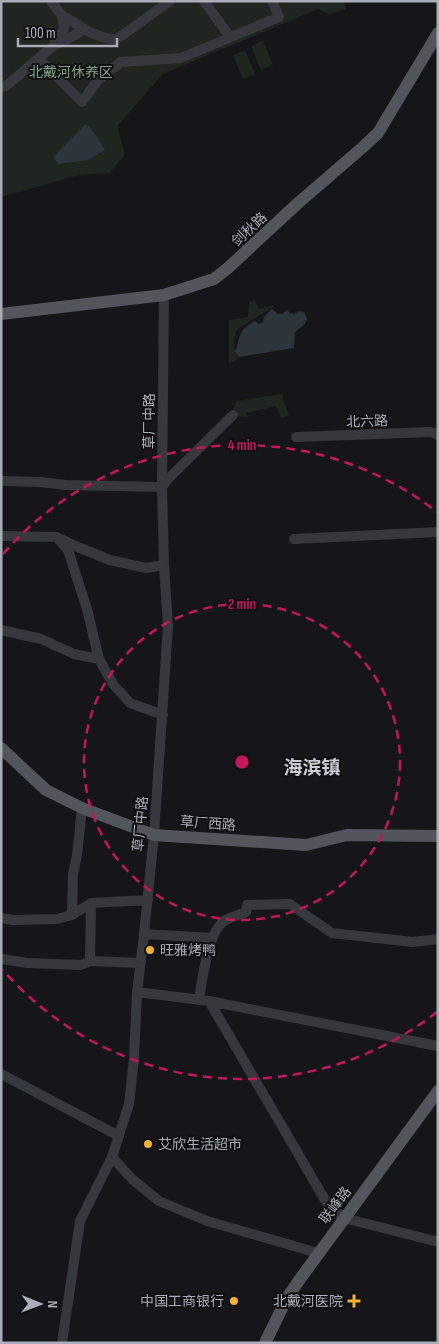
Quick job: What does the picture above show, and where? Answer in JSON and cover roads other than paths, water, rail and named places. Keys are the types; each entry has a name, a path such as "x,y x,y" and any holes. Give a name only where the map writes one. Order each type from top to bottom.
{"main road":[{"name":"剑秋路","path":"1,314 164,295 214,279 378,133 438,33"},
{"name":"草厂西路","path":"1,748 46,790 82,808 154,835 306,845 347,835 438,836"},
{"name":"联峰路","path":"265,1343 287,1298 318,1253 436,1097"}],"street":[{"path":"51,2 62,15 88,32 109,39 117,39 170,1"},
{"path":"204,1 230,37"},
{"path":"39,59 82,102 98,80 120,62 181,58 279,17 272,1"},
{"path":"1,87 6,86 52,47 64,29 62,15"},
{"path":"52,47 84,29"},
{"name":"草厂中路","path":"62,1340 80,1221 112,1157 119,1136 129,1104 134,1058 136,992 141,963 154,835 168,626 162,487 164,295"},
{"path":"1,481 162,487 233,415"},
{"name":"北六路","path":"296,437 431,432 438,435"},
{"path":"294,539 438,532"},
{"path":"1,536 58,537 110,560 146,568 164,565"},
{"path":"58,537 68,550 87,609 99,660 113,684 130,703 163,715"},
{"path":"1,630 41,639 74,654 99,660"},
{"path":"72,915 73,874 82,808"},
{"path":"1,918 13,920 57,918 72,915 92,903 148,900"},
{"path":"90,961 92,903"},
{"path":"438,939 413,942 332,933 290,904 247,905 246,912 223,921 208,949 204,1000 328,1205 344,1218 438,1242"},
{"path":"144,934 213,938"},
{"path":"1,959 28,963 81,965 90,961 141,963"},
{"path":"136,992 204,1000 438,1046"},
{"path":"1,1074 119,1136"},
{"path":"112,1157 132,1179 159,1201 207,1221 318,1253"}],"place":[{"name":"旺雅烤鸭","path":"150,950"},
{"name":"艾欣生活超市","path":"148,1144"},
{"name":"中国工商银行","path":"234,1301"},
{"name":"北戴河医院","path":"354,1301"}],"district":[{"name":"海滨镇","path":"312,767"}],"park label":[{"name":"北戴河休养区","path":"71,72"}]}
